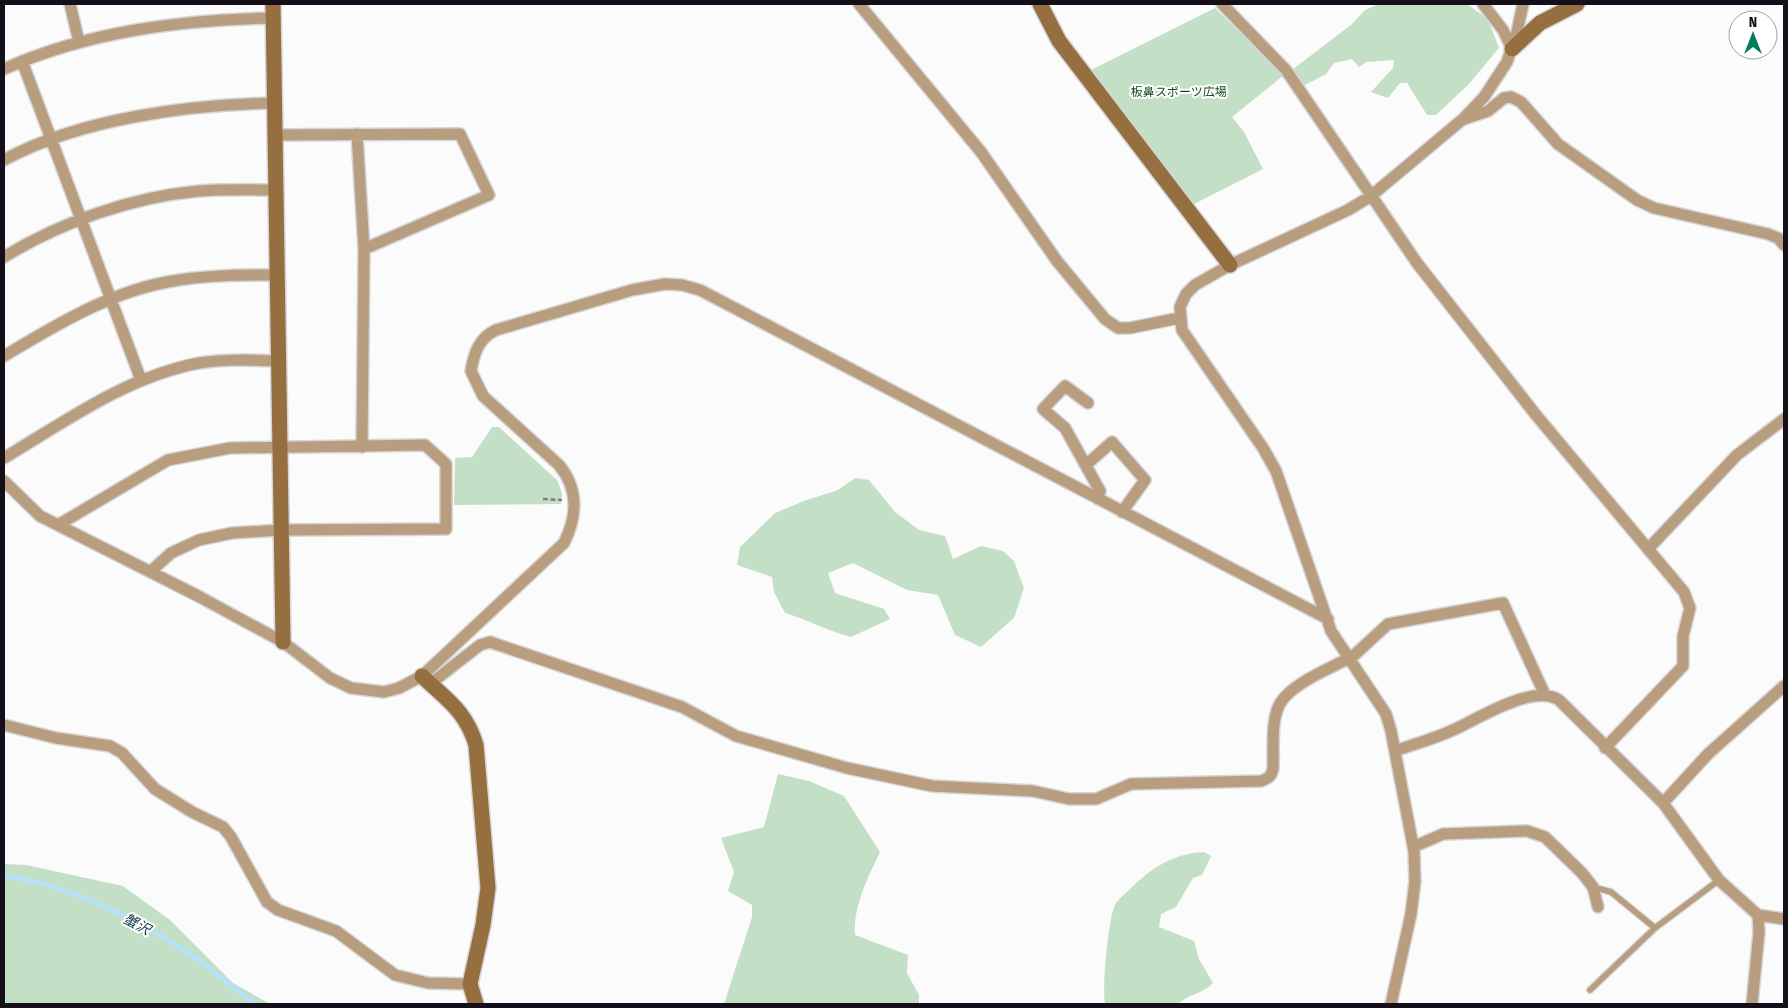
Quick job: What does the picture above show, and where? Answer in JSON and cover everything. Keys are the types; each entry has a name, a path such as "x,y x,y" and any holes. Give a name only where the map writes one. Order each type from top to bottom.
{"street":[{"path":"70,4 79,42"},
{"path":"859,4 981,152 1057,261 1105,320 1118,328 1130,328 1179,318"},
{"path":"1040,4 1059,41 1230,265"},
{"path":"1222,4 1286,70 1417,263 1536,415 1684,592 1690,608 1683,636 1683,666 1605,748"},
{"path":"1483,4 1503,30 1512,49"},
{"path":"1392,1004 1411,914 1415,882 1413,847 1386,714 1331,631 1276,471 1263,448 1182,330 1179,318 1180,307 1186,294 1195,285 1230,265 1348,210 1371,196 1463,119 1494,84 1507,62 1523,4"},
{"path":"1512,49 1540,24 1577,4"},
{"path":"4,69 79,42 136,29 274,11 283,642"},
{"path":"22,61 141,380"},
{"path":"1463,119 1488,111 1504,98 1512,97 1521,102 1558,144 1636,200 1654,208 1768,234 1778,238 1784,245"},
{"path":"4,160 52,140 90,128 156,113 224,104 275,103"},
{"path":"357,134 364,249 362,447"},
{"path":"275,135 460,134 488,195 364,249"},
{"path":"4,257 46,235 117,208 180,194 228,190 276,190"},
{"path":"4,356 55,325 111,299 166,282 216,276 278,275"},
{"path":"426,680 564,543 572,523 573,500 569,477 559,465 483,396 471,371 476,351 487,334 496,330 632,290 665,284 682,285 711,294 866,378 1328,619"},
{"path":"4,458 110,394 141,380 200,363 234,360 279,361"},
{"path":"1088,403 1065,386 1044,408 1065,428 1100,491 1098,500"},
{"path":"1648,549 1737,455 1784,419"},
{"path":"1086,465 1112,442 1146,480 1122,512"},
{"path":"58,525 168,460 230,448 425,445 446,464 446,529 282,530 232,533 199,540 171,554 150,572"},
{"path":"4,481 40,516 283,642 330,678 351,688 384,692 426,680 480,645 490,642 682,707 736,736 846,768 932,786 1033,791 1069,798 1096,799 1131,784 1261,781 1272,775 1276,719 1280,703 1295,688 1350,659 1388,624 1503,603 1545,695"},
{"path":"426,680 457,708 471,727 476,746 488,888 483,925 470,984 476,1004"},
{"path":"1663,803 1708,754 1784,686"},
{"path":"1395,751 1452,730 1482,715 1529,696 1551,695 1573,712 1605,748 1663,803 1720,880 1758,915 1784,919"},
{"path":"4,725 56,738 110,746 122,753 155,789 192,812 223,826 267,902 278,910 336,931 395,974 428,982 470,984"},
{"path":"1413,847 1443,834 1527,831 1545,837 1582,873 1592,887 1598,907"},
{"path":"1752,1004 1759,932 1758,915"}],"lane":[{"path":"1590,990 1655,928 1720,880"},
{"path":"1592,887 1611,892 1655,928"}],"path":[{"path":"543,500 573,500"}],"green space":[{"path":"1379,4 1467,4 1488,19 1499,48 1468,85 1436,115 1427,115 1407,83 1400,83 1388,98 1371,92 1393,68 1394,60 1366,62 1359,67 1352,59 1334,63 1326,74 1301,87 1292,70 1352,24 1365,10"},
{"name":"板鼻スポーツ広場","path":"1215,8 1284,75 1232,117 1244,132 1263,169 1192,205 1091,70"},
{"path":"492,427 499,427 557,480 562,493 561,504 454,505 455,458 472,457"},
{"path":"855,478 869,480 895,512 919,530 945,536 953,559 981,546 1003,551 1014,561 1024,588 1014,618 981,647 955,635 938,595 907,590 853,563 828,573 835,593 884,609 890,619 851,637 785,613 774,592 772,577 737,565 740,547 775,513 838,490"},
{"path":"778,774 809,781 844,796 880,852 866,882 859,903 856,914 855,935 908,955 907,973 919,995 919,1004 724,1004 752,917 752,905 728,891 734,872 721,838 764,827"},
{"path":"1204,852 1211,856 1202,875 1193,878 1176,907 1161,914 1159,927 1194,941 1199,959 1213,983 1205,990 1186,998 1178,1004 1105,1004 1106,954 1112,913 1116,903 1145,876 1162,864 1181,856"},
{"path":"4,864 26,865 123,886 170,920 233,983 270,1004 4,1004"}],"waterway":[{"name":"蟹沢","path":"4,876 49,886 114,911 196,958 255,1004"}]}
